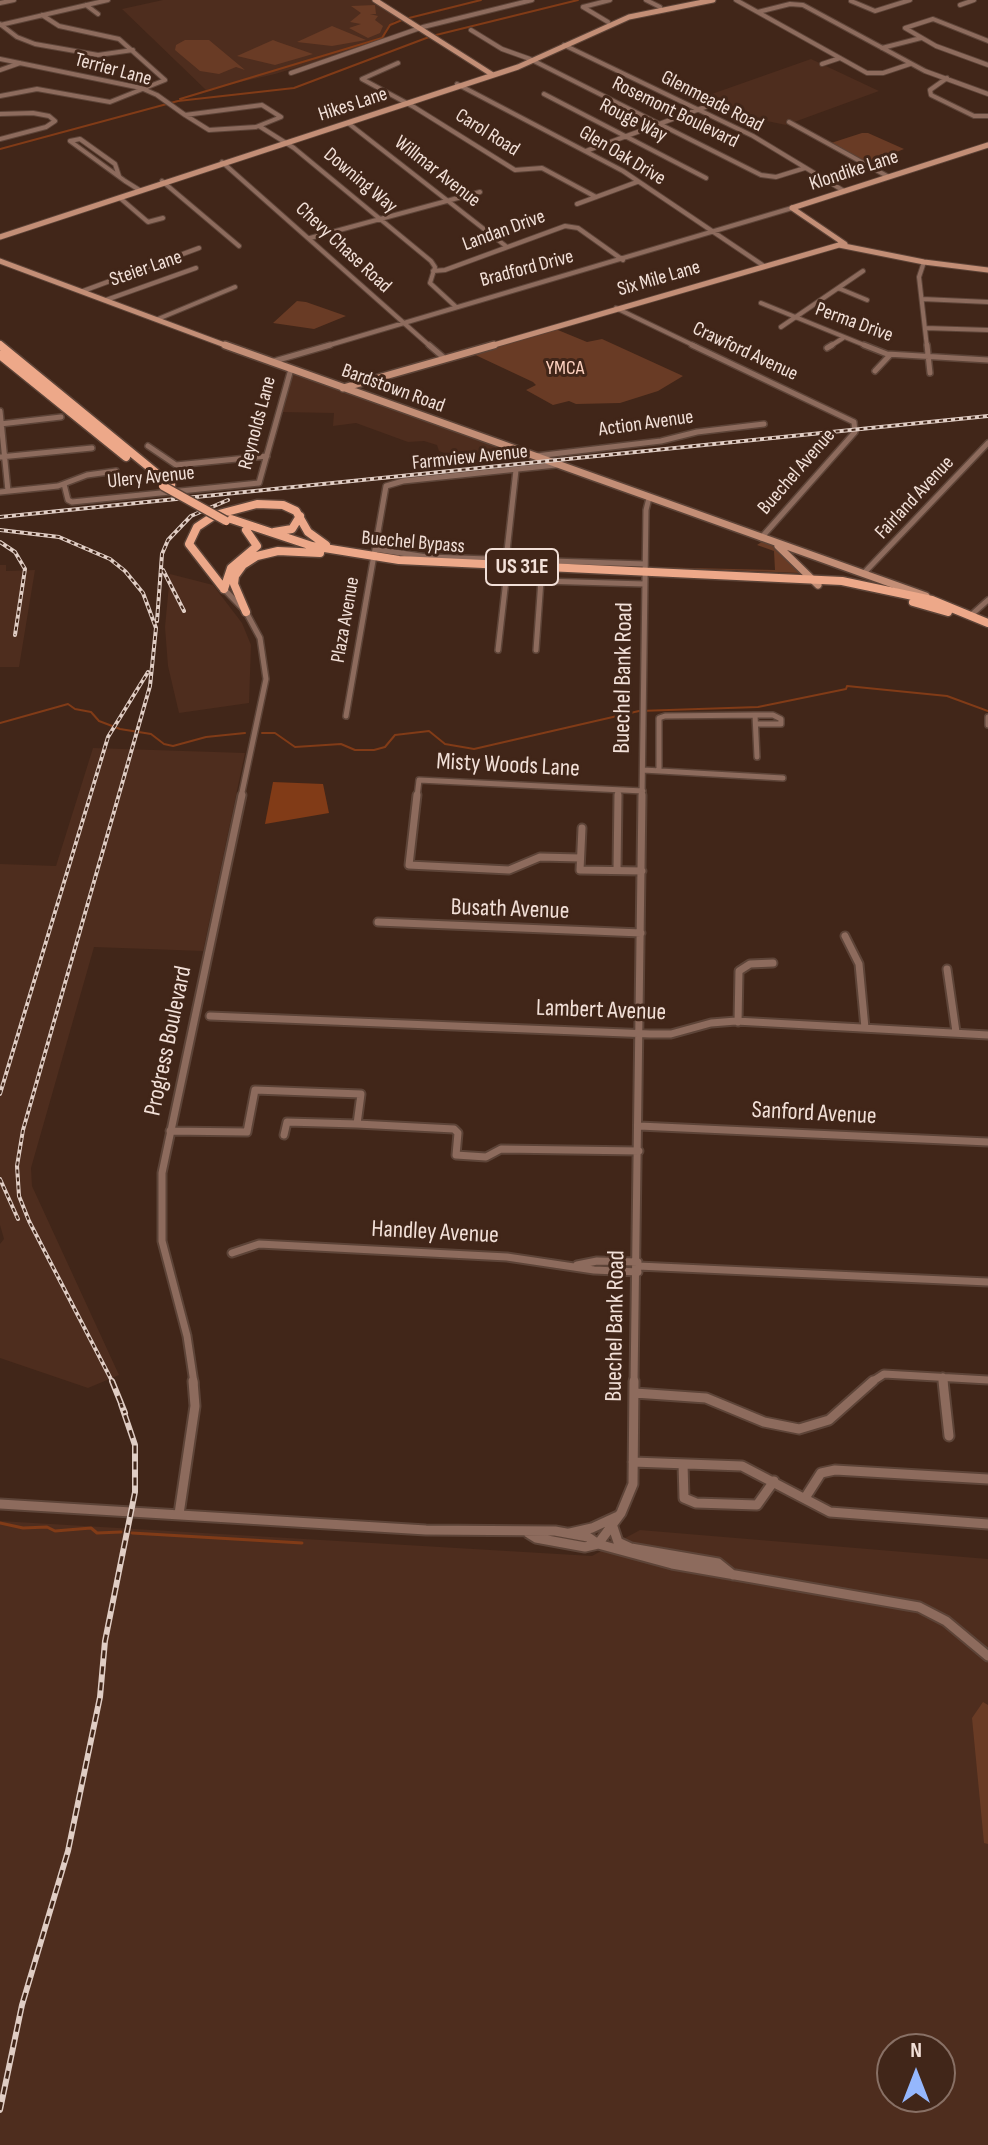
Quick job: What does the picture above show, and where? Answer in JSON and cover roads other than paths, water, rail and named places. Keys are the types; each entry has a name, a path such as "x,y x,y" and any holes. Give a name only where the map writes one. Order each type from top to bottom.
{"main road":[{"path":"375,0 491,74"},
{"name":"Hikes Lane","path":"566,46 608,22 660,7 701,0"},
{"name":"Hikes Lane","path":"0,235 532,60 629,17 713,0"},
{"name":"Hikes Lane","path":"286,142 404,103"},
{"name":"Klondike Lane","path":"792,208 988,145"},
{"name":"Hikes Lane","path":"0,235 139,190"},
{"name":"Klondike Lane","path":"792,208 845,244"},
{"name":"Six Mile Lane","path":"343,388 845,244 924,262 988,270"},
{"name":"Bardstown Road","path":"0,261 271,362 863,574 932,600 944,608"},
{"name":"Buechel Bypass","path":"0,345 167,485"},
{"name":"Buechel Bypass","path":"0,355 167,485 228,520 320,553 374,554"},
{"path":"224,589 190,547 190,538 200,524 229,510 263,503 286,506 300,516 312,536 343,552"},
{"path":"224,589 231,568 257,546 250,529 287,531 297,525 300,516"},
{"name":"Buechel Bypass","path":"250,529 343,552 374,554 432,569 781,579 807,577 932,600"},
{"name":"Bardstown Road","path":"776,543 818,585"},
{"path":"246,612 234,579 243,565 273,551 320,553"},
{"name":"Buechel Bypass","path":"645,574 710,573 854,586"},
{"path":"854,586 863,574"},
{"name":"Bardstown Road","path":"854,586 944,608 988,623"}],"street":[{"path":"0,3 14,0"},
{"path":"0,24 108,0"},
{"path":"291,73 419,28 532,0"},
{"path":"608,22 583,7 610,0"},
{"path":"646,0 660,7"},
{"path":"736,0 875,74 910,64"},
{"path":"851,1 875,11 910,0"},
{"path":"960,5 974,0"},
{"path":"758,12 788,4 801,5 910,64 988,94"},
{"path":"86,5 98,14"},
{"path":"4,97 37,89 108,102 165,80 119,39 59,26 42,15"},
{"path":"988,41 933,19 905,27 921,38 988,65"},
{"path":"0,24 20,39 35,44 98,55 133,50"},
{"name":"Rosemont Boulevard","path":"471,30 502,49 532,60 763,176 776,177 805,168"},
{"path":"882,48 921,38"},
{"name":"Glenmeade Road","path":"566,46 757,138 844,191"},
{"path":"822,64 840,58"},
{"name":"Terrier Lane","path":"0,59 144,89 210,130 259,126"},
{"path":"0,70 20,63"},
{"name":"Carol Road","path":"398,63 362,78 515,170 539,168 596,197"},
{"path":"947,78 930,90 931,95 971,115 988,116"},
{"name":"Glen Oak Drive","path":"459,85 586,151 764,266"},
{"name":"Rouge Way","path":"544,94 706,178"},
{"path":"586,151 724,100"},
{"path":"185,115 262,105 281,117 259,126"},
{"path":"0,114 37,113 55,121 46,127 0,139"},
{"path":"789,122 887,176"},
{"name":"Willmar Avenue","path":"348,123 507,247"},
{"name":"Downing Way","path":"259,126 286,142 431,261 433,271 430,283 455,306"},
{"path":"119,176 115,164 80,139 70,141 119,176 139,190"},
{"name":"Chevy Chase Road","path":"224,163 443,357"},
{"path":"164,182 239,246"},
{"path":"577,204 637,182"},
{"path":"310,238 480,192"},
{"path":"120,198 148,222"},
{"name":"Bradford Drive","path":"271,362 401,321 623,260 792,208"},
{"path":"136,225 163,218"},
{"name":"Landan Drive","path":"433,271 569,226 578,228 623,260"},
{"path":"83,291 199,248"},
{"path":"924,262 919,274 930,373"},
{"name":"Steier Lane","path":"106,300 196,268"},
{"path":"781,327 863,271"},
{"path":"158,319 235,287"},
{"path":"838,288 867,300"},
{"path":"922,299 988,302"},
{"name":"Perma Drive","path":"761,303 890,355 988,360"},
{"name":"Crawford Avenue","path":"616,308 850,420 857,428"},
{"path":"925,328 988,330"},
{"path":"827,348 843,338"},
{"path":"875,371 890,355"},
{"name":"Reynolds Lane","path":"255,484 260,482 291,369"},
{"path":"0,411 8,491"},
{"path":"1,424 61,417"},
{"name":"Action Avenue","path":"534,456 661,441 697,432 764,424"},
{"name":"Buechel Avenue","path":"761,538 857,428"},
{"name":"Fairland Avenue","path":"863,574 988,443"},
{"path":"148,446 176,465 267,456"},
{"path":"3,457 92,448"},
{"name":"Farmview Avenue","path":"388,484 556,465"},
{"path":"506,560 516,470"},
{"path":"0,492 64,484 87,475 116,471"},
{"name":"Ulery Avenue","path":"64,484 68,500 72,502 255,484"},
{"name":"Plaza Avenue","path":"346,716 388,484"},
{"name":"Buechel Bank Road","path":"598,1544 619,1515 631,1491 633,1462 646,510 649,498"},
{"path":"374,554 506,560 645,574"},
{"path":"498,650 504,581 645,574"},
{"path":"536,650 541,580"},
{"name":"Progress Boulevard","path":"179,1514 195,1406 194,1385 187,1336 162,1241 159,1195 170,1131 264,697 264,651 246,612 224,589"},
{"path":"970,616 988,600"},
{"path":"755,715 757,757"},
{"path":"659,771 659,718 773,715 781,719 780,725 756,724"},
{"path":"988,717 988,725"},
{"path":"643,770 783,778"},
{"name":"Misty Woods Lane","path":"580,858 540,857 509,870 409,865 419,780 643,791"},
{"path":"617,870 618,790"},
{"path":"582,828 580,870 642,871"},
{"name":"Busath Avenue","path":"378,922 641,933"},
{"path":"845,936 859,964 865,1028"},
{"path":"738,1022 739,971 750,964 773,963"},
{"path":"947,969 956,1032"},
{"name":"Lambert Avenue","path":"210,1016 671,1034 711,1023 738,1022 988,1035"},
{"path":"170,1131 247,1132 255,1090 361,1094 357,1124"},
{"path":"284,1135 287,1122 357,1124 454,1129 458,1133 456,1155 486,1157 501,1149 639,1151"},
{"name":"Sanford Avenue","path":"639,1126 988,1142"},
{"name":"Handley Avenue","path":"232,1253 259,1244 493,1256 571,1266 988,1282"},
{"path":"635,1393 706,1398 764,1422 799,1429 829,1420 878,1376 988,1380"},
{"path":"943,1377 949,1436"},
{"path":"633,1462 742,1466 830,1512 988,1524"},
{"path":"683,1464 684,1498 696,1503 757,1505 774,1481"},
{"path":"805,1498 821,1473 835,1470 988,1479"},
{"path":"0,1504 426,1530 567,1533 588,1537 598,1544 635,1556 919,1607 946,1621 988,1656"},
{"path":"567,1533 592,1528 619,1515"},
{"path":"612,1524 618,1542 631,1548 718,1563 733,1575"},
{"path":"528,1533 536,1538 585,1547 598,1544"}],"waterway":[{"path":"409,18 481,0"},
{"path":"436,35 578,0"},
{"path":"180,99 382,38 390,25 402,20"},
{"path":"0,149 178,101 294,88 429,37"},
{"path":"262,733 275,733 295,747 341,744 355,750 374,750 385,747 395,735 429,731 445,744 474,749 639,711 758,707 846,689 847,686 947,696 988,711"},
{"path":"0,723 68,704 75,709 91,712 99,721 120,729 151,734 164,744 173,746 206,737 245,733"},
{"path":"0,1523 23,1528 47,1527 55,1531 91,1528 97,1533 121,1532"},
{"path":"132,1533 302,1543"}],"railway":[{"path":"0,517 988,416"},
{"path":"157,621 162,554 168,540 191,516 228,500"},
{"path":"0,530 59,537 110,559 125,571 143,593 156,628 150,686 23,1130 17,1166 19,1196 29,1221 112,1381"},
{"path":"0,542 15,552 25,569 15,635"},
{"path":"163,570 184,611"},
{"path":"0,1094 108,737 148,672"},
{"path":"0,1179 18,1219"},
{"path":"112,1381 125,1413"},
{"path":"0,2110 22,2005 68,1851 100,1697 105,1641 135,1492 135,1445 121,1404"}],"park label":[{"name":"YMCA","path":"565,369"}]}
